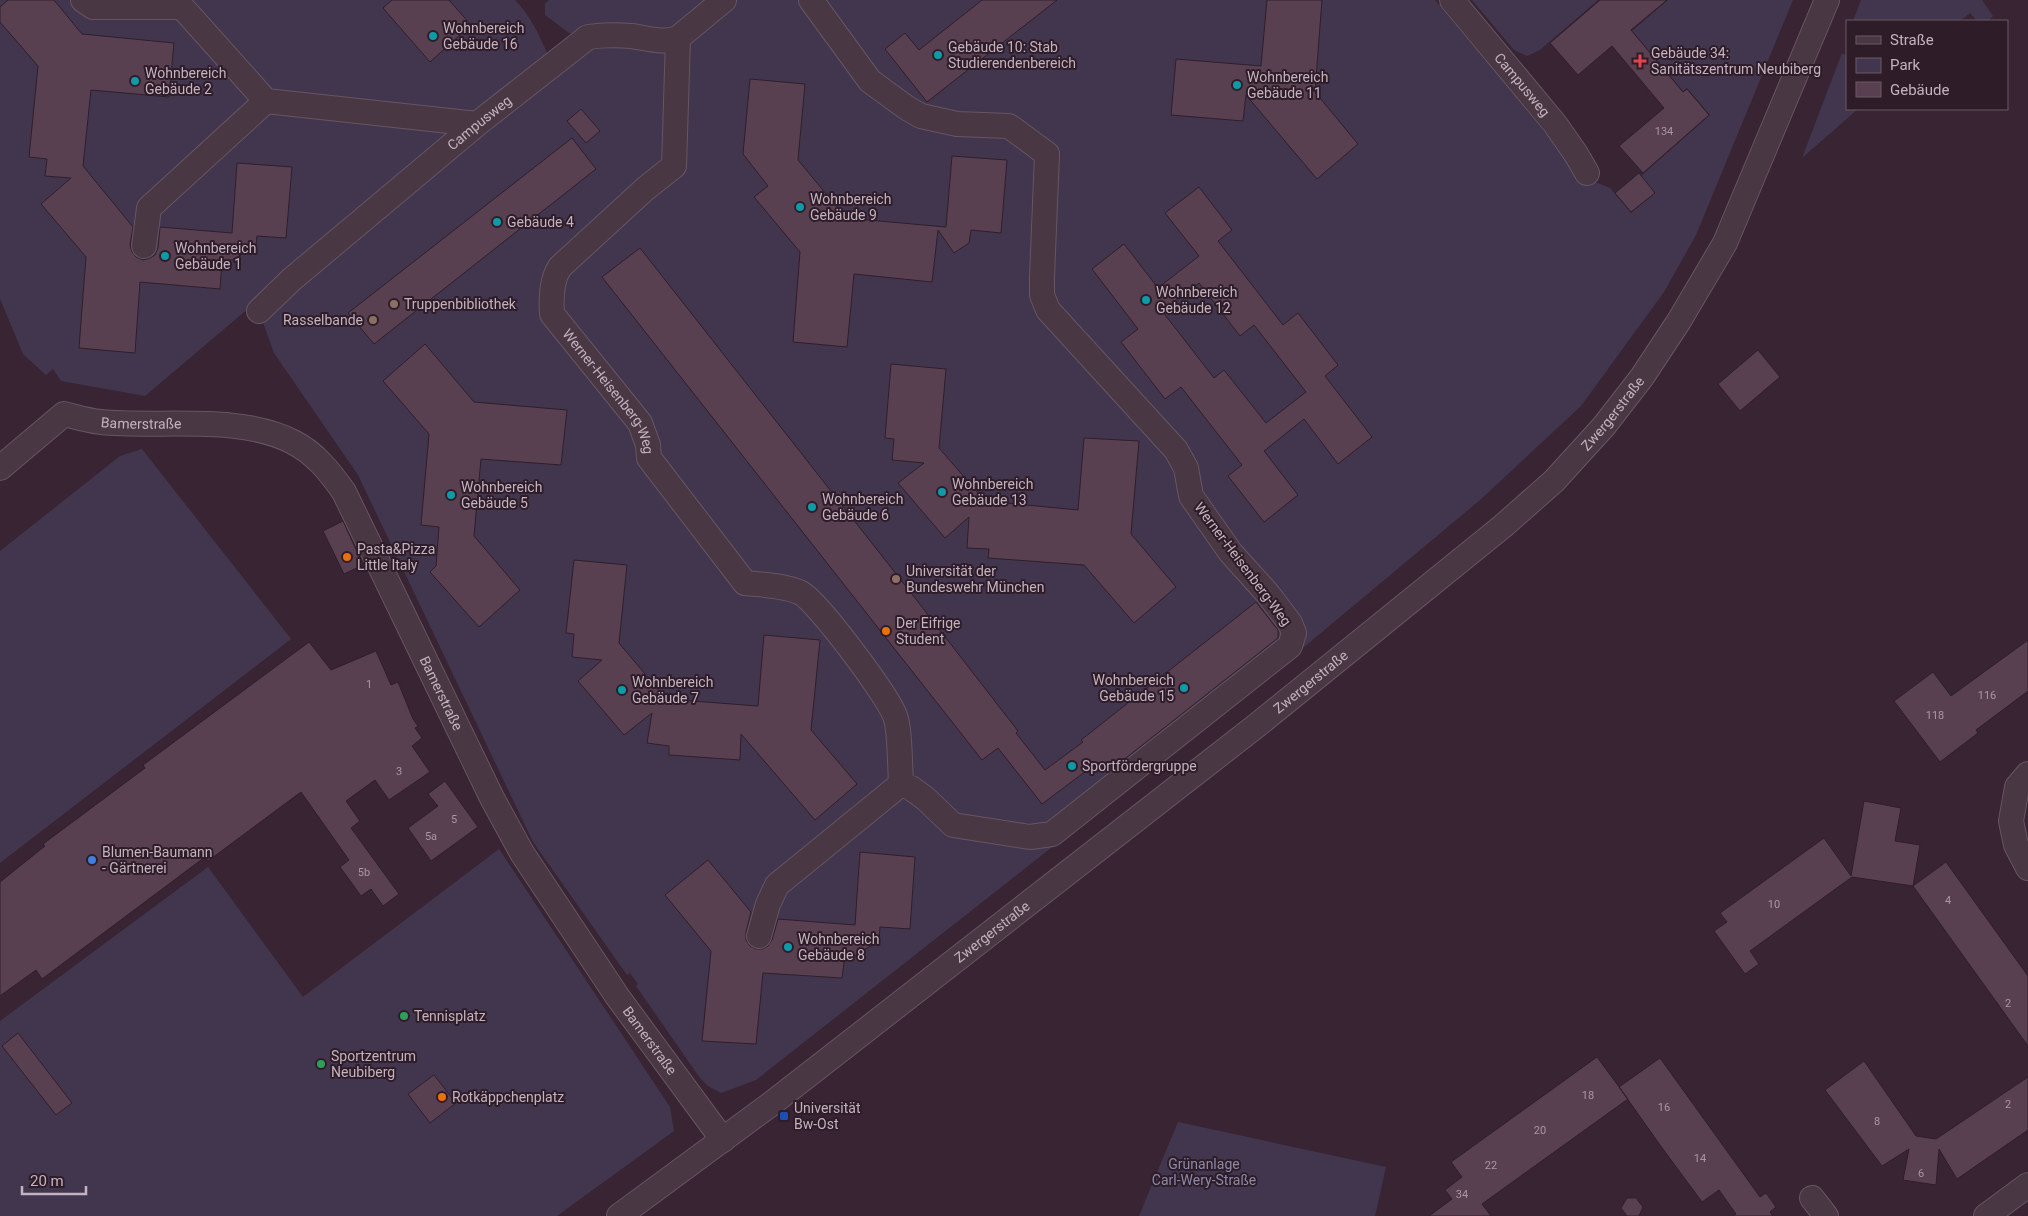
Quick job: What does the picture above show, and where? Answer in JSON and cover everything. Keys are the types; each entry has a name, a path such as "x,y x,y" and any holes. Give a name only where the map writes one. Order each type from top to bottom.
{"street":[{"path":"83,0 93,7 182,7 266,101 477,124"},
{"path":"678,38 724,0"},
{"name":"Werner-Heisenberg-Weg","path":"678,38 674,166 560,267 553,290 552,314 640,423 648,445 649,458 745,583 798,591 808,597 863,668 896,717 901,784 911,788 926,799 952,825 1030,837 1052,834 1290,646 1294,633 1290,623 1268,594 1231,553 1191,496 1186,468 1176,450 1048,310 1042,295 1048,154 1009,126 957,124 921,116 907,108 870,81 811,0"},
{"name":"Campusweg","path":"1452,0 1555,124 1587,173"},
{"name":"Zwergerstraße","path":"619,1216 723,1140 1256,726 1503,526 1554,481 1604,426 1642,377 1679,321 1725,243 1827,0"},
{"name":"Campusweg","path":"259,311 291,280 477,124 588,36 607,34 669,42 678,38"},
{"path":"144,246 149,208 266,101"},
{"path":"430,118 443,133 443,142 434,161"},
{"name":"Bamerstraße","path":"0,468 64,414 100,422 222,425 269,432 294,442 328,468 344,492 492,798 522,853 617,996 723,1140"},
{"path":"2028,774 2017,788 2011,821 2016,845 2028,868"},
{"path":"759,936 768,904 777,885 901,784"},
{"path":"1986,1216 2028,1185"}],"green space":[{"path":"0,0 515,0 530,19 548,55 145,396 61,381 53,369 46,375 23,354 0,299"},
{"path":"549,0 714,0 673,33 581,34 569,33 545,15 545,4"},
{"name":"Universität der Bundeswehr München","path":"737,0 1435,0 1561,152 1590,180 1610,188 1631,213 1655,193 1641,176 1710,115 1687,88 1683,91 1632,31 1668,0 1793,0 1696,235 1664,292 1581,406 1480,500 1267,678 756,1080 721,1093 708,1086 700,1078 636,986 638,984 630,973 627,975 533,842 358,475 274,353 261,317 584,49 694,36"},
{"path":"1472,0 1598,0 1540,50 1527,56 1514,50"},
{"path":"1861,0 1982,0 1993,16 1989,20 1976,20 1970,13 1961,20 1853,20"},
{"path":"1842,53 1846,55 1846,110 1857,110 1802,158"},
{"path":"142,449 291,639 0,863 0,551 120,456"},
{"name":"Sportzentrum Neubiberg","path":"499,849 670,1107 674,1131 557,1216 0,1216 0,1021 208,867 303,997"},
{"name":"Grünanlage Carl-Wery-Straße","path":"1178,1122 1386,1167 1375,1216 1139,1216"}],"building":[{"path":"8,0 54,0 82,34 174,43 169,97 91,90 83,166 133,227 130,245 136,257 143,260 155,255 158,248 160,227 232,233 237,163 292,167 286,238 257,236 256,246 232,260 222,260 220,289 140,282 135,353 79,348 86,257 41,204 71,178 45,176 47,159 29,157 38,66 0,22 0,7"},
{"name":"Wohnbereich Gebäude 16","path":"392,0 449,0 471,25 430,62 383,8"},
{"name":"Gebäude 10: Stab Studierendenbereich","path":"982,0 1057,0 927,102 885,49 905,33 919,50"},
{"name":"Wohnbereich Gebäude 11","path":"1267,0 1322,0 1315,92 1358,144 1317,179 1246,95 1243,121 1171,115 1176,59 1261,66"},
{"name":"Gebäude 34: Sanitätszentrum Neubiberg","path":"1600,0 1667,0 1631,30 1683,92 1687,89 1709,115 1643,173 1619,146 1664,108 1612,46 1578,75 1550,43"},
{"name":"Wohnbereich Gebäude 9","path":"750,79 805,84 798,160 846,218 946,227 952,156 1007,160 1001,233 971,230 969,243 954,253 938,230 932,282 854,274 847,347 793,342 800,252 754,197 768,186 743,154"},
{"path":"581,109 600,131 586,143 567,121"},
{"name":"Gebäude 4","path":"572,138 596,169 374,344 348,313"},
{"path":"1639,173 1655,193 1631,212 1615,193"},
{"path":"1199,187 1232,230 1218,241 1283,325 1298,313 1338,365 1325,376 1372,437 1338,464 1304,419 1264,451 1298,495 1264,522 1228,476 1242,465 1181,387 1165,399 1121,342 1138,329 1092,269 1124,244 1158,288 1199,256 1165,213","holes":["1199,283 1240,336 1254,325 1306,392 1266,423 1224,370 1214,378 1162,311"]},
{"name":"Wohnbereich Gebäude 6","path":"640,248 915,598 1018,731 1016,733 1045,770 1083,742 1081,740 1256,602 1278,630 1278,638 1107,773 1098,762 1042,804 998,748 982,760 602,277"},
{"name":"Wohnbereich Gebäude 5","path":"425,344 474,402 567,410 561,465 481,459 474,536 520,590 479,627 430,572 436,566 439,527 421,525 429,434 383,381"},
{"path":"1758,350 1780,377 1740,411 1718,384"},
{"name":"Wohnbereich Gebäude 13","path":"891,364 946,369 939,448 985,501 1078,510 1084,438 1139,441 1131,534 1176,587 1134,623 1084,565 988,558 989,549 967,548 969,517 945,538 898,483 924,463 892,460 894,439 885,438"},
{"path":"343,521 363,565 344,574 323,531"},
{"name":"Wohnbereich Gebäude 7","path":"574,560 627,565 619,643 666,699 758,706 764,635 820,640 811,730 857,784 815,820 741,734 740,760 669,755 669,746 647,743 652,713 624,735 578,681 602,660 572,657 574,634 566,633"},
{"path":"2028,640 2028,691 1976,730 1978,733 1940,762 1894,701 1933,672 1951,696"},
{"path":"309,642 331,670 376,651 391,685 398,682 413,719 418,726 415,728 422,738 412,746 430,772 389,800 375,780 346,801 360,821 351,828 399,894 383,906 371,889 361,896 340,867 349,860 301,792 208,861 205,857 42,979 36,970 0,996 0,882 45,846 43,844 145,768 143,765"},
{"path":"445,781 478,827 431,861 408,828 438,806 428,794"},
{"path":"1864,801 1901,808 1895,841 1920,845 1913,886 1852,877 1750,951 1759,964 1745,974 1714,931 1727,922 1720,913 1824,838 1851,876"},
{"name":"Wohnbereich Gebäude 8","path":"860,852 915,857 910,929 880,927 879,941 844,962 842,978 763,973 756,1044 702,1041 711,951 665,895 708,860 751,912 746,940 750,946 762,949 768,946 772,940 778,919 855,925"},
{"path":"1946,862 2028,976 2028,1046 1913,886"},
{"path":"18,1033 72,1103 56,1115 2,1046"},
{"path":"1597,1057 1628,1099 1482,1204 1491,1216 1429,1216 1452,1199 1445,1190 1462,1177 1451,1162"},
{"path":"1660,1058 1760,1197 1766,1193 1776,1207 1770,1212 1773,1216 1733,1216 1736,1214 1719,1190 1702,1202 1660,1145 1619,1087"},
{"path":"1864,1061 1916,1136 1936,1139 2028,1077 2028,1130 1957,1179 1939,1149 1936,1185 1903,1180 1909,1149 1882,1166 1825,1090"},
{"path":"434,1075 456,1103 430,1123 408,1094"},
{"path":"1627,1198 1636,1198 1643,1207 1639,1216 1627,1216 1621,1208"}],"place":[{"name":"Wohnbereich Gebäude 16","path":"433,36"},
{"name":"Gebäude 10: Stab Studierendenbereich","path":"938,55"},
{"name":"Gebäude 34: Sanitätszentrum Neubiberg","path":"1640,61"},
{"name":"Wohnbereich Gebäude 2","path":"135,81"},
{"name":"Wohnbereich Gebäude 11","path":"1237,85"},
{"name":"Wohnbereich Gebäude 9","path":"800,207"},
{"name":"Gebäude 4","path":"497,222"},
{"name":"Wohnbereich Gebäude 1","path":"165,256"},
{"name":"Wohnbereich Gebäude 12","path":"1146,300"},
{"name":"Truppenbibliothek","path":"394,304"},
{"name":"Rasselbande","path":"373,320"},
{"name":"Wohnbereich Gebäude 13","path":"942,492"},
{"name":"Wohnbereich Gebäude 5","path":"451,495"},
{"name":"Wohnbereich Gebäude 6","path":"812,507"},
{"name":"Pasta&Pizza Little Italy","path":"347,557"},
{"name":"Universität der Bundeswehr München","path":"896,579"},
{"name":"Der Eifrige Student","path":"886,631"},
{"name":"Wohnbereich Gebäude 15","path":"1184,688"},
{"name":"Wohnbereich Gebäude 7","path":"622,690"},
{"name":"Sportfördergruppe","path":"1072,766"},
{"name":"Blumen-Baumann - Gärtnerei","path":"92,860"},
{"name":"Wohnbereich Gebäude 8","path":"788,947"},
{"name":"Tennisplatz","path":"404,1016"},
{"name":"Sportzentrum Neubiberg","path":"321,1064"},
{"name":"Rotkäppchenplatz","path":"442,1097"},
{"name":"Universität Bw-Ost","path":"784,1116"}]}
